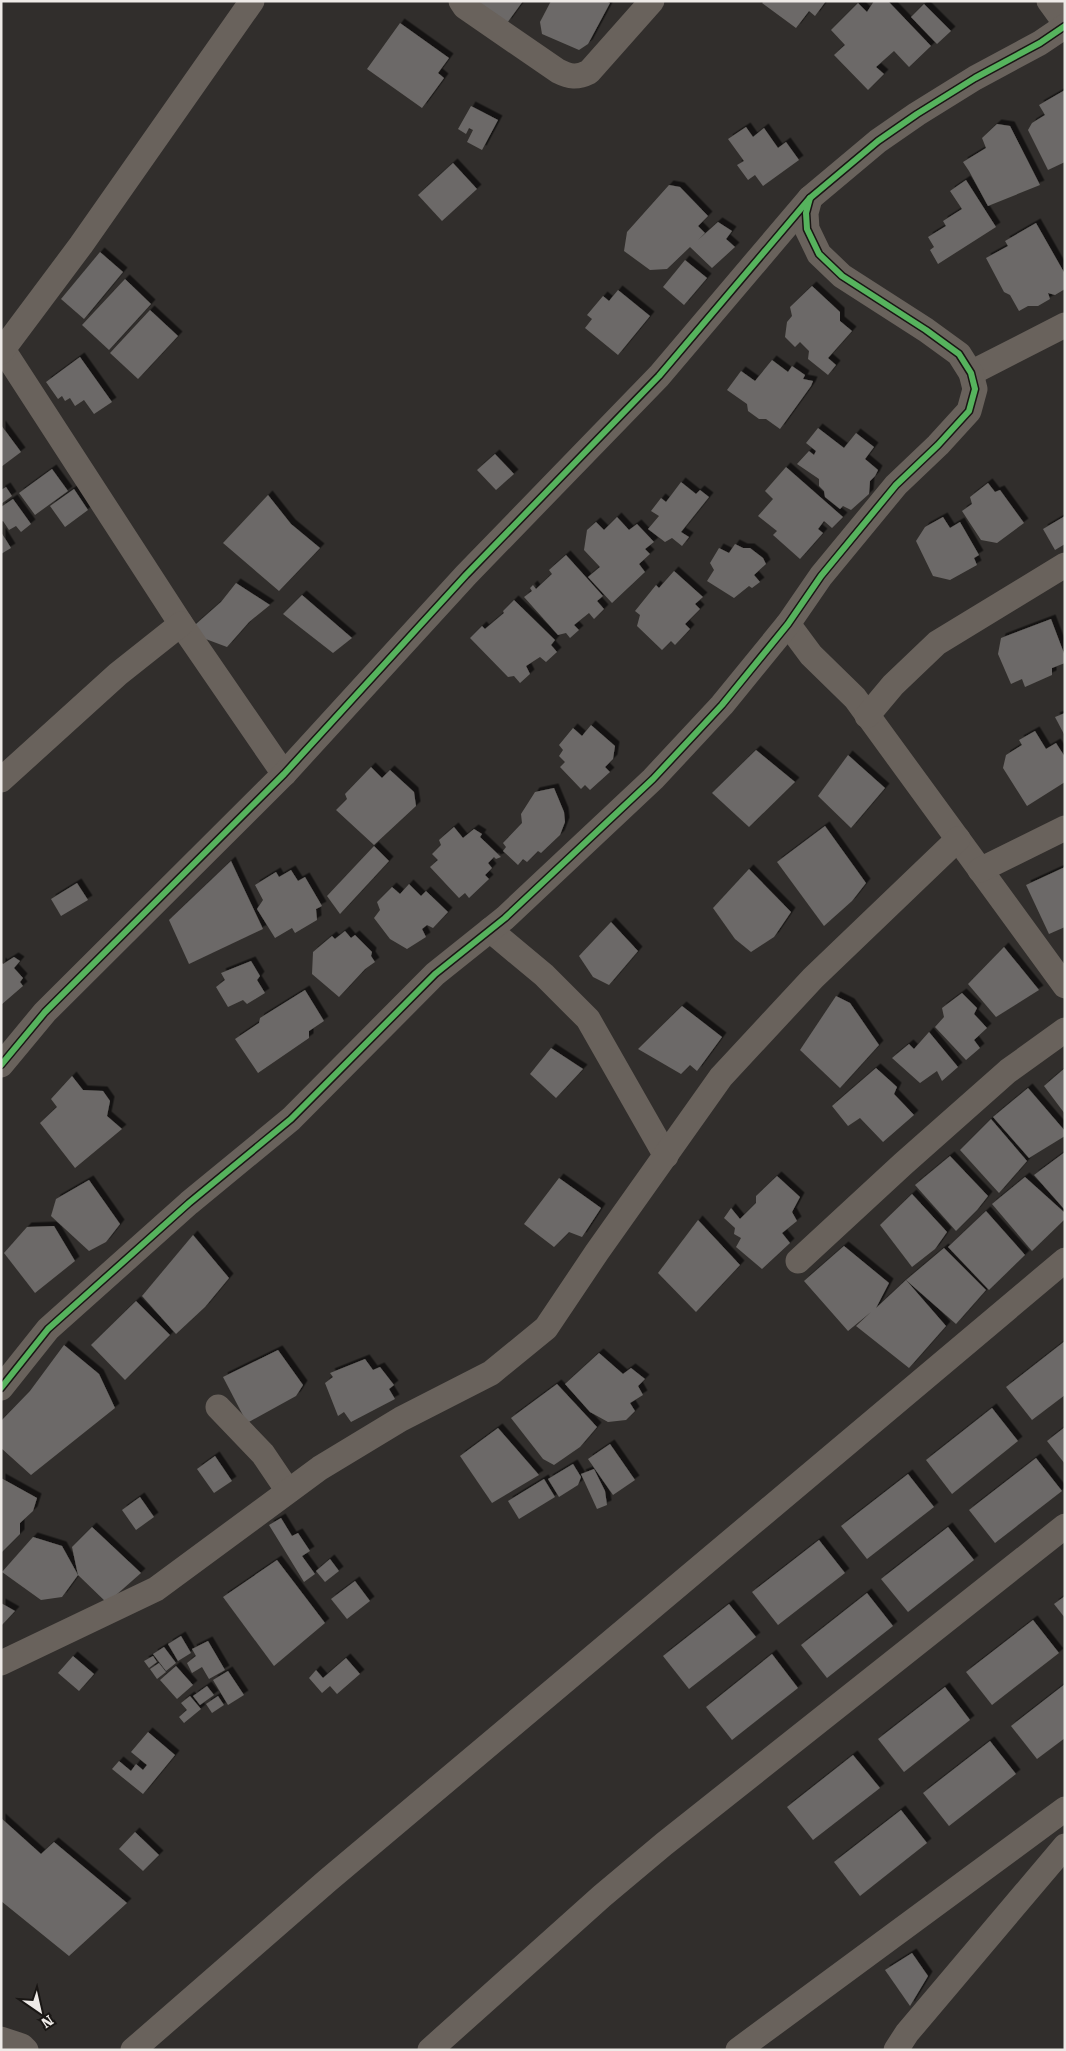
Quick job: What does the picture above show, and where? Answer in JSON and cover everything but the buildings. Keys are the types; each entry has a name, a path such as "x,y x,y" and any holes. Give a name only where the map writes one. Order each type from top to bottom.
{"street":[{"path":"252,1 125,184 2,352 181,624 284,774"},
{"path":"461,1 465,7 558,71 569,76 579,77 589,72 652,1"},
{"path":"1,1065 45,1012 284,774 466,575 659,376 810,198 878,141 917,114 975,78 1040,43 1065,25 1049,1"},
{"path":"1,1388 48,1329 189,1203 291,1119 435,974 490,930 580,850 653,779 722,705 788,624 820,576 896,485 938,446 968,411 975,389 971,373 958,354 926,330 842,276 819,254 806,229 806,213 810,198"},
{"path":"971,373 1065,325"},
{"path":"867,716 893,685 937,643 1065,565"},
{"path":"1,780 118,674 181,624"},
{"path":"788,624 811,655 855,698 1065,986"},
{"path":"980,870 1065,828"},
{"path":"1,1664 156,1589 320,1468 401,1420 491,1373 546,1328 597,1252 721,1077 813,978 958,839"},
{"path":"490,930 544,975 588,1019 666,1156"},
{"path":"798,1261 902,1164 1000,1077 1065,1030"},
{"path":"133,2050 327,1881 1065,1260"},
{"path":"218,1407 263,1454 288,1491"},
{"path":"430,2050 602,1896 664,1844 1065,1526"},
{"path":"738,2050 1065,1809"},
{"path":"896,2050 906,2033 1065,1846"},
{"path":"1,2039 22,2046 26,2050"}],"cycle path":[{"path":"1,1065 45,1012 284,774 466,575 659,376 810,198 878,141 917,114 975,78 1040,43 1065,26"},
{"path":"1,1388 48,1329 189,1203 291,1119 435,974 505,918 653,779 722,705 788,624 821,576 896,485 938,445 969,411 975,389 971,373 959,354 926,330 842,276 819,254 807,229 806,213 810,198"}]}
